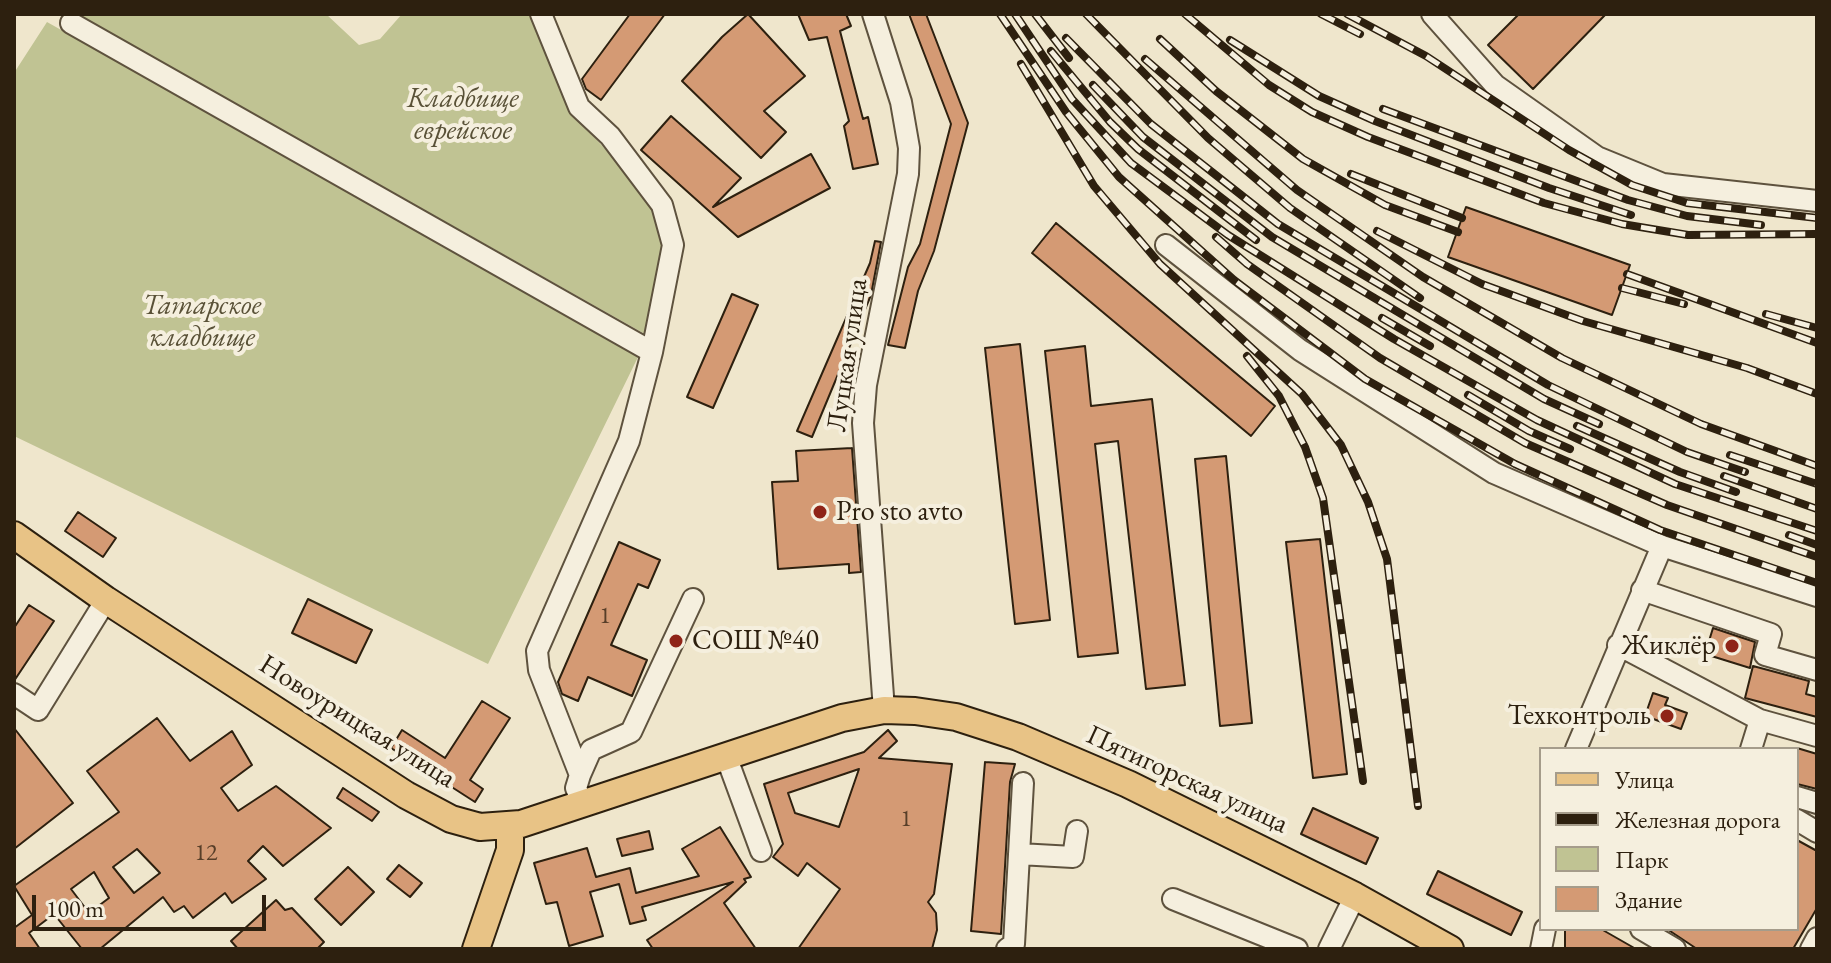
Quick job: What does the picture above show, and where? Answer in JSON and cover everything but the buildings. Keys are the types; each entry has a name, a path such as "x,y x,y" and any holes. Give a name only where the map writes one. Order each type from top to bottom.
{"main road":[{"name":"Новоурицкая улица","path":"14,535 106,600 406,795 451,819 480,827 510,825 583,805 842,718 884,710"},
{"name":"Пятигорская улица","path":"884,710 956,717 1018,737 1128,784 1355,896 1450,949"},
{"path":"476,949 510,850 510,825"}],"street":[{"path":"541,14 579,107 610,136 662,205 673,245 652,352 629,441 537,651 539,670 580,775"},
{"name":"Луцкая улица","path":"873,14 901,102 909,148 908,174 866,385 863,423 884,710"},
{"path":"1432,14 1495,85 1597,157 1663,184 1817,201"},
{"path":"71,23 652,352"},
{"path":"1166,245 1300,350 1494,473 1662,546 1817,596"},
{"path":"1577,747 1662,546"},
{"path":"1642,590 1771,634 1765,655 1817,670"},
{"path":"583,805 576,788 591,750 631,732 693,599"},
{"path":"14,694 38,710 106,600"},
{"path":"1618,645 1760,720 1817,736"},
{"path":"1752,747 1760,720"},
{"path":"726,756 761,851"},
{"path":"1007,949 1014,944 1023,783"},
{"path":"1799,821 1817,832"},
{"path":"1019,854 1073,857 1077,831"},
{"path":"1329,949 1355,896"},
{"path":"1173,899 1297,949"},
{"path":"1644,931 1675,949"},
{"path":"1811,949 1817,938"}],"green space":[{"name":"Кладбище еврейское","path":"76,14 326,14 359,45 380,39 402,14 530,14 572,113 640,187 663,229 652,338"},
{"name":"Татарское кладбище","path":"47,22 639,355 488,664 14,436 14,73"}],"railway":[{"path":"1000,14 1066,112 1119,177 1234,280 1365,379 1515,464 1660,530 1817,583"},
{"path":"1015,14 1072,99 1131,163 1228,235 1394,339 1537,420 1675,484 1817,531"},
{"path":"1035,14 1069,58"},
{"path":"1086,14 1208,138 1290,208 1420,298"},
{"path":"1185,14 1269,85 1312,112 1368,137 1544,203 1622,224 1688,235 1817,234"},
{"path":"1321,14 1360,34"},
{"path":"1347,14 1426,56 1569,150 1632,185 1687,203 1817,218"},
{"path":"1066,38 1151,124 1278,224 1548,385 1687,452 1745,472"},
{"path":"1160,39 1216,91 1303,159 1385,205 1458,232"},
{"path":"1230,40 1319,96 1375,121 1549,188 1631,215"},
{"path":"1051,51 1110,122 1138,149 1256,240"},
{"path":"1145,59 1297,190 1423,277 1562,358 1701,424 1817,466"},
{"path":"1021,64 1094,186 1160,264 1302,394 1341,445 1368,502 1387,559 1418,806"},
{"path":"1093,85 1143,137 1272,237 1544,399 1599,424"},
{"path":"1383,109 1628,200 1687,216 1761,225"},
{"path":"1351,174 1462,218"},
{"path":"1377,231 1482,284 1583,321 1747,368 1817,394"},
{"path":"1216,237 1247,264 1380,358 1525,443 1667,505 1817,557"},
{"path":"1627,274 1817,343"},
{"path":"1622,288 1684,304"},
{"path":"1766,314 1817,328"},
{"path":"1382,318 1430,346"},
{"path":"1247,356 1279,396 1305,447 1323,498 1363,781"},
{"path":"1468,395 1529,431 1570,449"},
{"path":"1577,426 1680,472 1736,492"},
{"path":"1730,455 1817,484"},
{"path":"1724,476 1817,509"},
{"path":"1789,535 1817,545"}],"place":[{"name":"Pro sto avto","path":"820,512"},
{"name":"СОШ №40","path":"676,641"},
{"name":"Жиклёр","path":"1732,646"},
{"name":"Техконтроль","path":"1667,716"}]}
